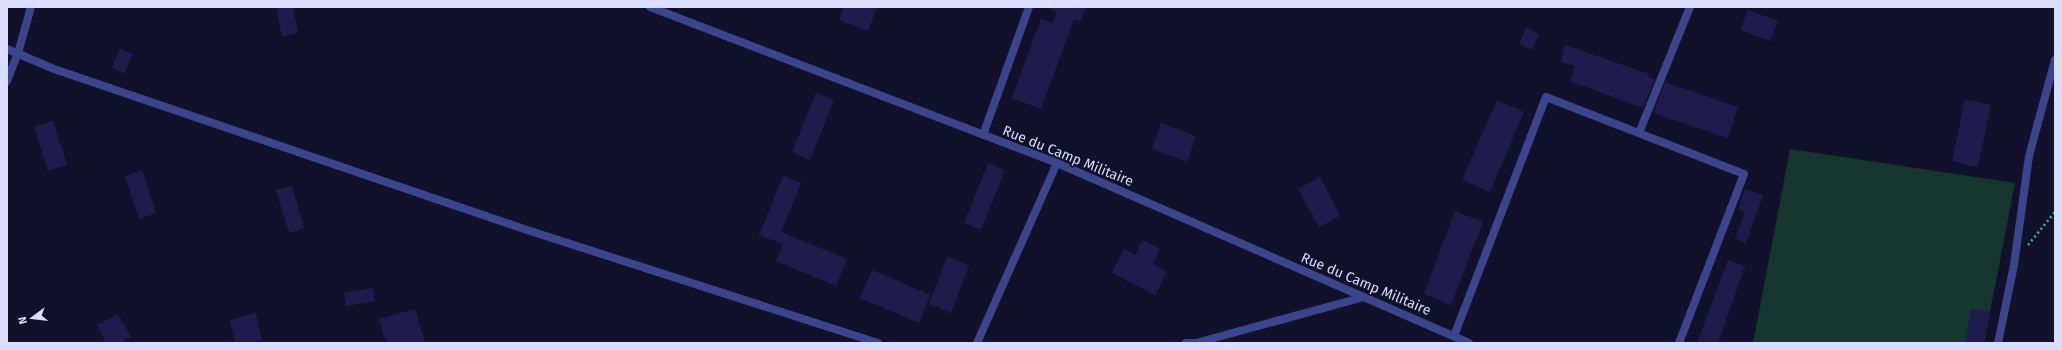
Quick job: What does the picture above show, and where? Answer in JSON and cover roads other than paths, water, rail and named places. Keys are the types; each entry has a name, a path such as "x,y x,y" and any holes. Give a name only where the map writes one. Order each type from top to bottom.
{"street":[{"path":"8,81 18,53 31,7"},
{"name":"Rue du Camp Militaire","path":"650,7 1057,164 1470,343"},
{"path":"983,135 1029,7"},
{"path":"1639,133 1690,7"},
{"path":"7,48 54,69 516,227 878,343"},
{"path":"1998,343 2014,265 2029,156 2055,60"},
{"path":"1454,336 1546,97 1744,174 1679,343"},
{"path":"977,343 1057,164"},
{"path":"1186,343 1196,342 1364,298"}]}
